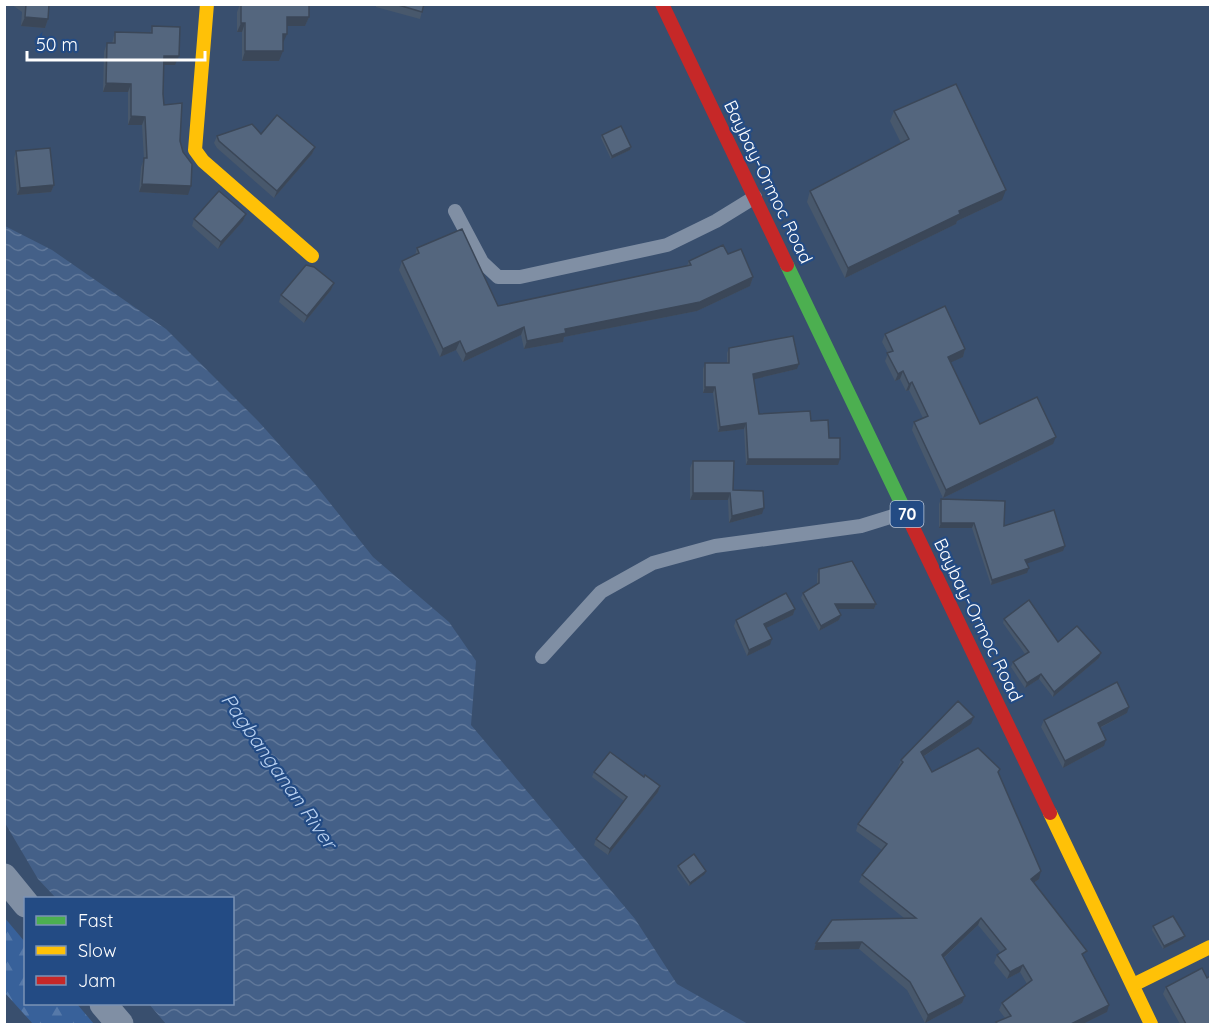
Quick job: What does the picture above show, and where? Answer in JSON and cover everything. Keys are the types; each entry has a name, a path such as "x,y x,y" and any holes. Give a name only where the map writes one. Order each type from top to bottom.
{"main road":[{"path":"207,4 195,150 203,161 312,256"},
{"name":"Baybay-Ormoc Road","path":"662,4 1151,1024"},
{"path":"1132,985 1210,947"}],"street":[{"path":"4,877 24,902"},
{"path":"104,1005 120,1024"}],"lane":[{"path":"455,211 483,262 498,277 520,278 668,245 716,221 755,197"},
{"path":"542,657 601,592 653,563 715,546 861,526 906,512"}],"green space":[{"path":"4,917 24,941 24,1005 78,1005 94,1024 33,1024 5,993"}],"water":[{"name":"Pagbanganan River","path":"5,226 52,250 166,329 258,421 314,483 373,557 449,622 476,661 471,725 635,919 677,984 748,1024 166,1024 150,1005 234,1005 234,897 55,897 38,879 5,823"}],"building":[{"path":"26,4 49,4 48,19 25,17"},
{"path":"241,4 309,4 309,17 287,17 287,34 283,34 283,51 245,51 245,23 241,23"},
{"path":"395,4 424,4 422,12"},
{"path":"152,26 180,27 179,56 164,56 163,94 164,105 182,103 180,141 183,152 192,164 191,186 142,184 144,158 147,158 145,117 131,116 131,84 106,83 107,43 115,43 115,32 152,33"},
{"path":"956,84 1006,190 959,211 960,214 848,268 810,191 909,139 894,111"},
{"path":"277,115 315,147 277,191 219,141 217,136 252,124 261,134"},
{"path":"621,126 631,147 612,156 602,135"},
{"path":"50,148 54,185 20,188 16,151"},
{"path":"219,191 246,214 221,242 194,219"},
{"path":"462,229 498,306 691,265 689,261 723,245 728,254 741,249 753,277 700,302 565,329 566,333 527,341 524,327 466,354 460,341 443,349 402,261 419,253 417,248"},
{"path":"306,265 314,267 334,283 307,316 281,295"},
{"path":"945,306 965,349 948,357 980,424 1037,397 1056,437 946,490 914,422 928,416 912,382 909,384 903,371 898,374 887,353 893,351 885,334"},
{"path":"793,336 799,364 753,374 759,414 810,411 811,421 828,420 829,438 840,438 840,459 748,459 746,423 720,427 715,387 705,387 705,363 729,363 729,348"},
{"path":"693,461 734,461 733,490 763,491 764,508 732,516 730,493 693,493"},
{"path":"941,499 1005,501 1004,526 1054,510 1065,546 1025,560 1029,568 992,580 974,523 941,523"},
{"path":"852,561 876,604 835,604 841,615 821,626 803,593 819,583 819,569"},
{"path":"786,593 795,609 764,624 772,639 749,650 736,620"},
{"path":"1029,600 1058,642 1077,626 1101,653 1054,692 1041,674 1027,683 1013,662 1029,652 1004,619"},
{"path":"1117,682 1129,707 1098,723 1106,740 1065,761 1044,720"},
{"path":"958,701 974,717 921,752 932,772 978,748 1000,769 998,772 1041,871 1031,879 1087,951 1082,954 1109,1005 1071,1024 998,1024 996,1022 1011,1016 1002,1003 1032,980 1023,965 1010,972 997,955 1006,949 981,918 942,955 965,996 928,1015 910,982 862,942 816,943 832,920 916,918 862,875 887,844 858,824 903,762 901,760"},
{"path":"610,752 660,786 610,849 596,839 627,797 594,772"},
{"path":"694,854 706,871 690,883 678,866"},
{"path":"1173,916 1185,936 1164,946 1153,926"},
{"path":"1202,968 1207,978 1210,976 1210,1024 1186,1024 1166,987"}],"traffic: fast":[{"path":"787,265 906,513"}],"traffic: slow":[{"path":"207,4 195,150 203,161 312,256"},
{"path":"1050,813 1151,1024"},
{"path":"1133,985 1210,947"}],"traffic: jam":[{"path":"662,4 787,265"},
{"path":"906,513 1050,813"}]}
